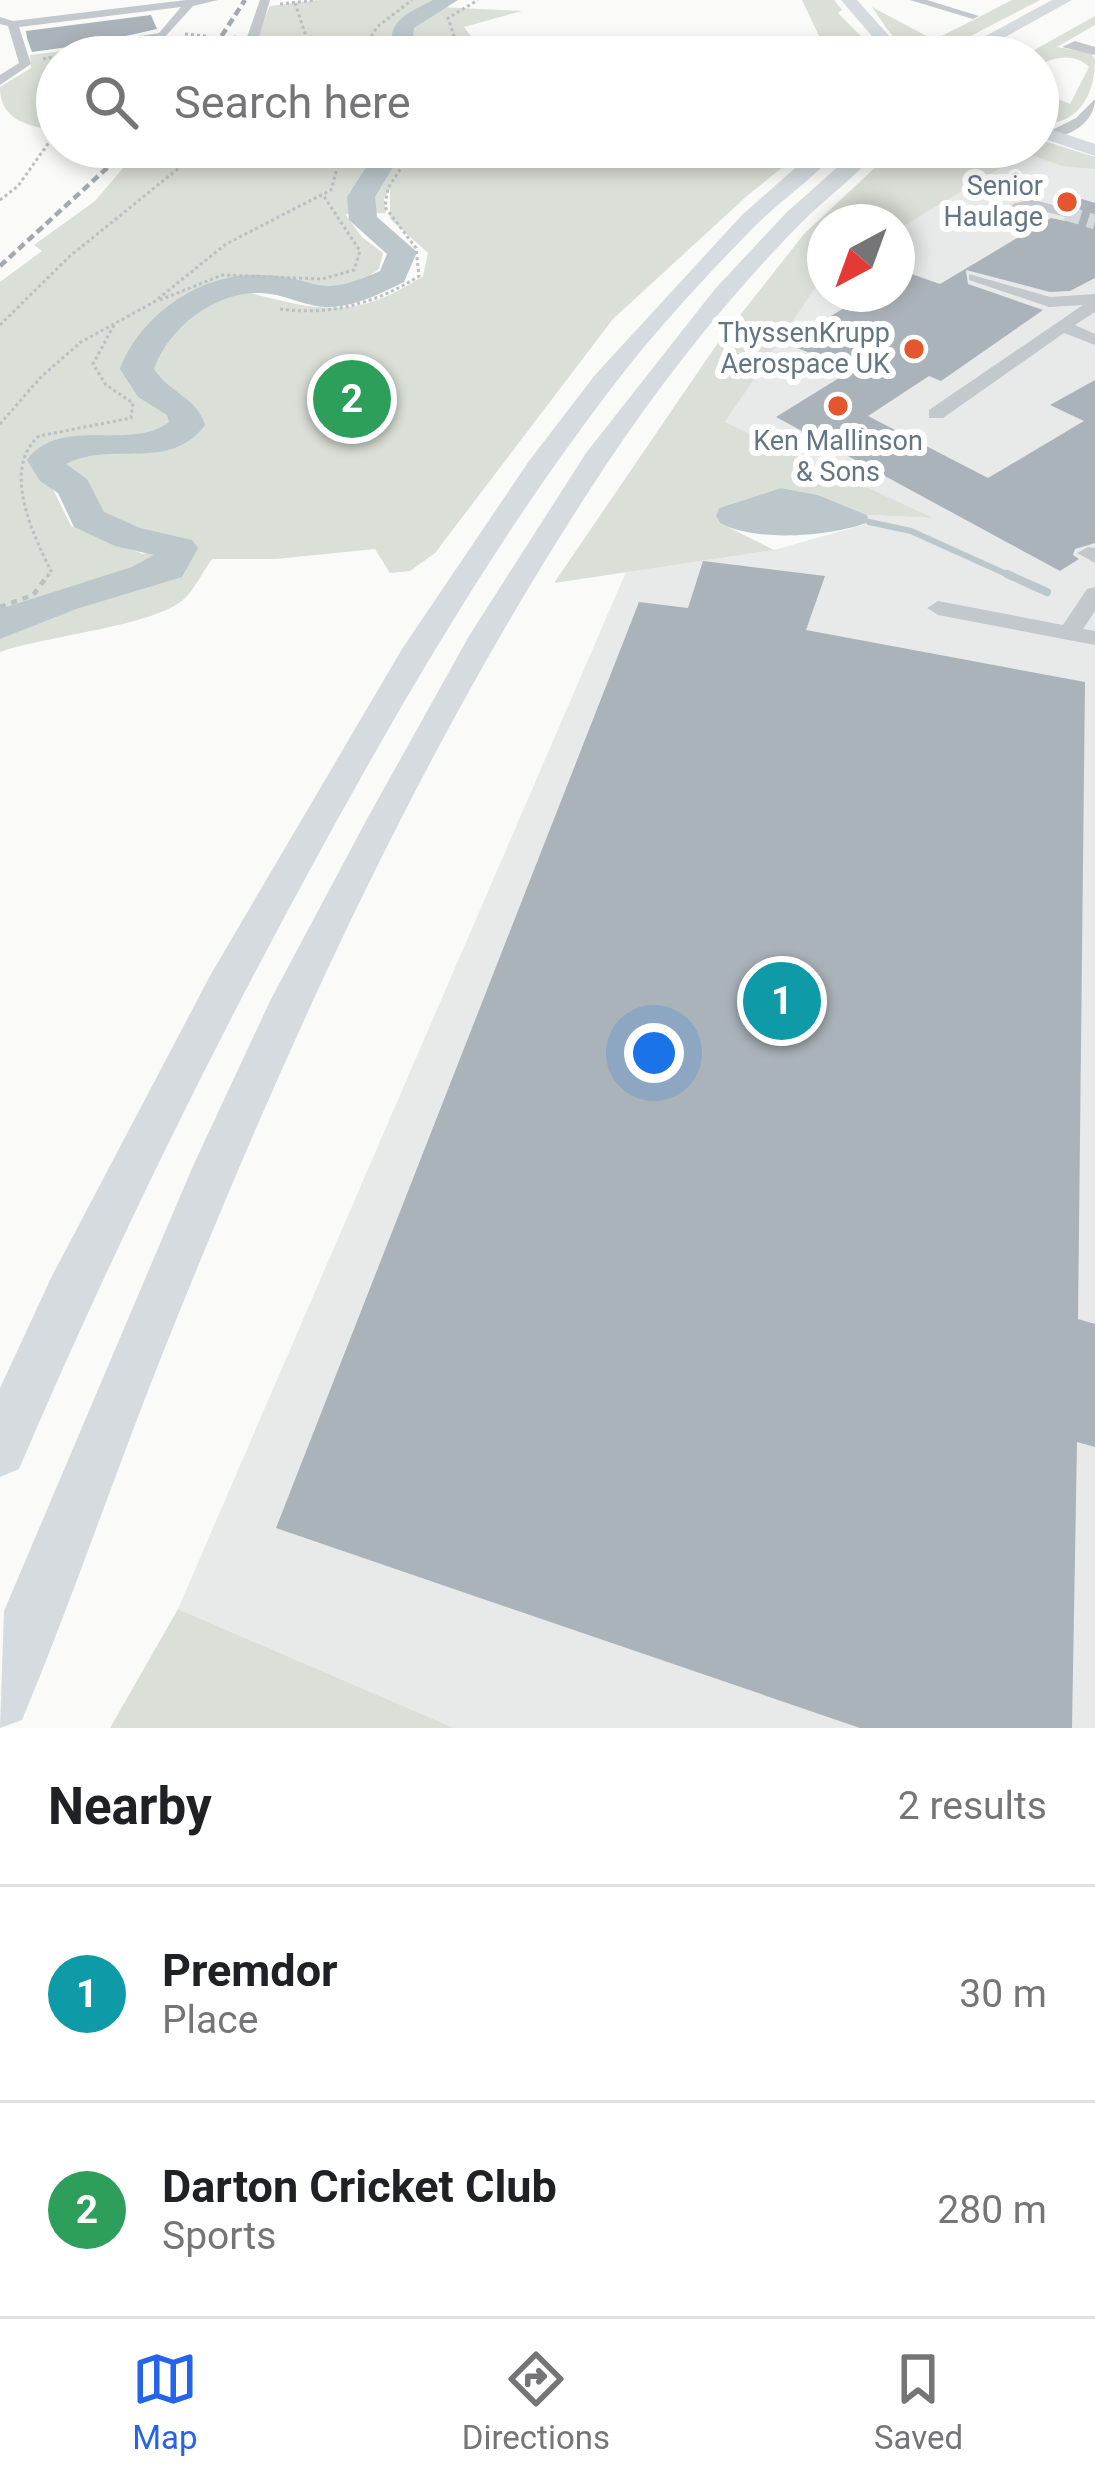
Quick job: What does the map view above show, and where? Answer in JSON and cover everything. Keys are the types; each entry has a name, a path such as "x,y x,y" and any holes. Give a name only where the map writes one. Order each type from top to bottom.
{"highway":[{"path":"849,0 880,36"},
{"path":"1003,36 1072,5"},
{"path":"1025,36 1072,5"},
{"path":"1059,138 1095,150"},
{"path":"0,1450 220,992 415,647 497,525 645,329 743,226 808,168"},
{"path":"0,1698 115,1400 287,1010 467,664 546,532 682,340 774,238 849,168"}],"street":[{"path":"6,22 98,6 213,0"},
{"path":"915,0 969,15 986,3"},
{"path":"254,36 265,3"},
{"path":"178,35 193,4"},
{"path":"163,36 193,4"},
{"path":"57,16 62,31"},
{"path":"0,81 25,64 29,44 6,22"},
{"path":"1067,47 1075,44 1095,51"},
{"path":"1059,128 1081,121 1094,105 1072,101"},
{"path":"1008,223 1018,206 1031,203 1066,213"},
{"path":"975,277 1049,302 1095,302"},
{"path":"937,414 1095,302"},
{"path":"1063,326 1095,340"},
{"path":"938,608 1086,641 1095,594"}],"path":[{"path":"265,3 316,0"},
{"path":"372,36 412,0"},
{"path":"454,36 448,18 478,0"},
{"path":"296,3 304,36"},
{"path":"178,35 206,36"},
{"path":"0,200 19,186 36,161"},
{"path":"0,326 70,256 179,168"},
{"path":"154,302 226,244 331,190 337,168"},
{"path":"280,309 301,313 338,308 390,293 419,276 423,256 419,245 386,213 384,199 402,168"},
{"path":"0,424 41,376 80,342 154,302 224,274 342,277 354,270 360,251 323,194"},
{"path":"16,450 32,438 101,430 131,418 133,403 106,385 92,364 116,323"},
{"path":"0,607 33,596 51,571 23,525"}],"shaded area":[{"path":"318,0 439,0 409,15 404,36 256,36 270,6"},
{"path":"802,0 834,0 842,10 838,13 861,36 819,36"},
{"path":"1012,0 1040,0 971,36 942,36"},
{"path":"441,7 522,11 464,27 471,36 405,36 408,27"},
{"path":"872,7 926,36 893,36"},
{"path":"1095,16 1095,25 1059,46 1059,36"},
{"path":"1059,47 1090,53 1095,59 1088,96 1074,114 1059,121 1059,100 1070,104 1089,67 1059,59"},
{"path":"36,54 36,127 11,115 0,87 31,68 30,55"},
{"path":"1059,146 1095,157 1095,169 1059,165"},
{"path":"1059,161 1095,169 1095,1728 454,1728 178,1609 626,572 774,550 869,523 867,515 929,518 725,422 807,298 807,312 915,312 915,219 1001,168 1059,168"},
{"path":"123,168 782,168 613,319 435,553 410,571 390,573 375,549 276,559 212,559 188,595 170,608 0,652 0,282 42,251 34,245 95,201","holes":["390,189 390,219 428,253 423,276 400,290 339,308 250,293 283,284 325,289 358,282 379,269 383,253 362,237 345,214 386,213 384,199","57,466 61,475 93,494 96,508 131,531 179,542 143,554 71,526 47,477"]},
{"path":"875,168 1001,168 915,219 915,204 836,204"},
{"path":"807,231 807,300 725,422 933,518 867,515 818,495 781,488 719,508 716,516 720,523 774,550 554,583 715,347"},
{"path":"781,488 818,495 867,515 869,522 815,534 774,535 736,529 720,523 716,516 719,508"},
{"path":"178,1609 454,1728 110,1728"}],"building":[{"path":"151,15 157,29 126,36 36,36 36,51 32,52 26,31"},
{"path":"1082,199 1095,203 1095,278 1070,291 1050,292 966,270 968,284 1043,310 941,381 929,376 868,416 988,478 1084,421 1050,405 1095,380 1095,543 1075,549 1073,555 1079,559 1060,571 776,417 852,370 785,343 838,312 915,312 915,275 940,284 1051,218 1075,217 1071,205"},
{"path":"703,561 825,576 806,630 1085,682 1078,1319 1095,1324 1095,1447 1077,1442 1072,1728 860,1728 276,1528 639,602 688,608"}],"waterway":[{"path":"400,36 405,24 448,0"},
{"path":"0,626 40,607 168,568 178,548 129,538 88,519 74,487 53,473 45,460 81,446 157,442 187,425 183,410 150,390 137,369 155,335 208,296 229,288 268,284 332,298 393,276 402,252 363,220 361,197 379,168"},
{"path":"869,522 911,531 1013,577"},
{"path":"1007,574 1047,592"}],"tunnel":[{"path":"1066,213 1095,222"}],"railway":[{"path":"222,36 245,0"},
{"path":"0,266 107,168"}],"place":[{"name":"Senior Haulage","path":"1067,202"},
{"name":"ThyssenKrupp Aerospace UK","path":"914,349"},
{"name":"Darton Cricket Club","path":"352,399"},
{"name":"Ken Mallinson & Sons","path":"838,406"},
{"name":"Premdor","path":"782,1001"}]}
